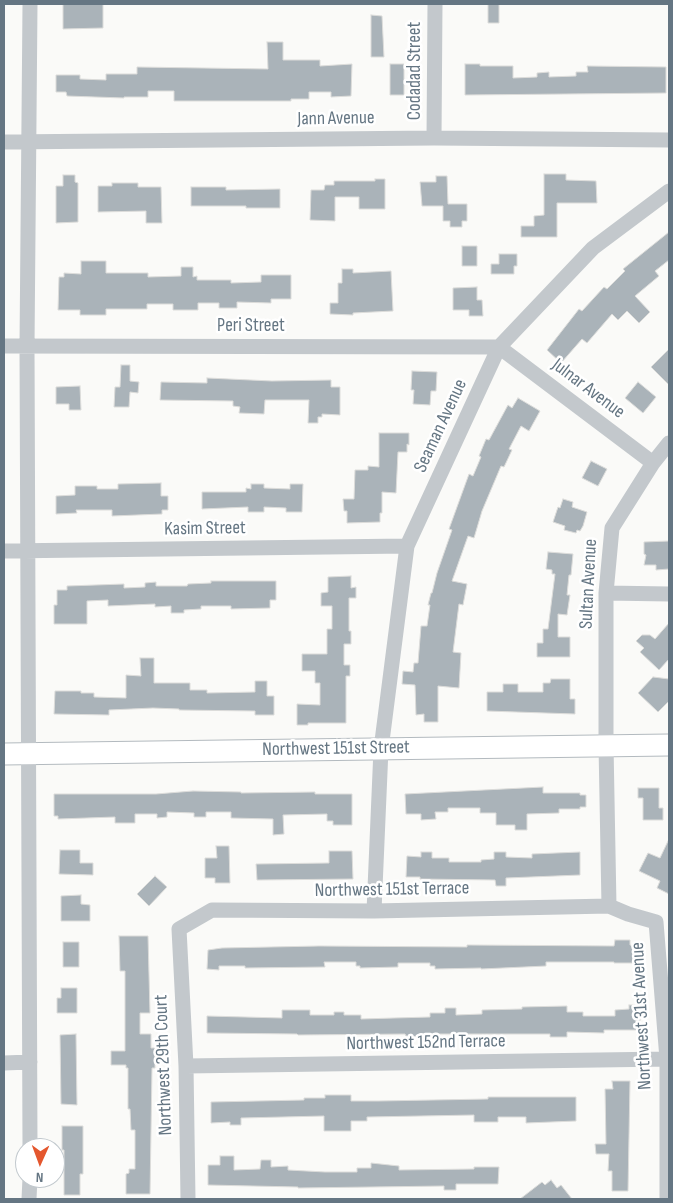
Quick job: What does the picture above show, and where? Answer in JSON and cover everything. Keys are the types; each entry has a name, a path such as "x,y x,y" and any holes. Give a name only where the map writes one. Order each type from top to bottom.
{"street":[{"path":"30,4 28,346 30,1138"},
{"name":"Codadad Street","path":"434,138 435,4"},
{"name":"Jann Avenue","path":"4,142 434,138 669,141"},
{"name":"Seaman Avenue","path":"374,911 381,748 407,546 499,347 593,248 669,191"},
{"name":"Peri Street","path":"4,346 499,347"},
{"name":"Julnar Avenue","path":"499,347 653,462"},
{"name":"Sultan Avenue","path":"606,745 606,594 612,528 653,462 669,443"},
{"name":"Kasim Street","path":"4,551 407,546"},
{"path":"606,594 669,594"},
{"path":"606,745 609,906"},
{"name":"Northwest 151st Street","path":"4,754 669,745"},
{"name":"Northwest 151st Terrace","path":"180,929 212,910 374,911 609,906"},
{"name":"Northwest 31st Avenue","path":"609,906 656,922 667,1059 666,1199"},
{"name":"Northwest 29th Court","path":"180,929 186,1066 188,1199"},
{"name":"Northwest 152nd Terrace","path":"186,1066 667,1059"},
{"path":"4,1063 30,1062"}],"building":[{"path":"63,4 103,4 103,28 63,29"},
{"path":"488,4 499,4 499,23 488,23"},
{"path":"371,15 382,16 384,57 371,57"},
{"path":"267,42 283,42 283,60 320,60 320,66 352,64 351,96 331,97 331,92 309,92 309,99 291,99 291,101 174,101 174,91 148,91 148,97 124,98 67,96 66,92 56,92 56,75 80,75 80,79 106,80 106,74 137,74 137,67 268,69"},
{"path":"390,64 404,64 404,95 390,95"},
{"path":"465,64 513,66 513,78 537,77 537,73 549,72 549,77 576,76 576,72 588,72 587,66 666,67 666,93 465,95"},
{"path":"544,174 566,174 566,180 596,181 597,203 557,203 557,237 521,237 521,226 534,226 534,216 544,215"},
{"path":"63,175 75,175 75,182 78,183 78,222 56,223 56,186 63,186"},
{"path":"436,176 447,176 448,204 467,204 467,221 462,221 462,227 450,227 450,221 443,221 443,206 422,206 420,182 436,182"},
{"path":"375,179 385,179 385,209 359,209 359,197 335,197 335,221 310,220 311,190 324,190 325,185 334,185 334,181 375,181"},
{"path":"112,183 138,183 138,187 161,187 162,223 146,223 146,211 98,212 98,186 112,186"},
{"path":"191,187 226,187 226,190 280,189 280,208 191,206"},
{"path":"669,232 669,260 655,271 659,276 635,296 650,312 639,323 627,311 618,320 612,314 587,343 582,339 561,363 547,350 579,309 582,311 604,287 607,289 625,271 623,269"},
{"path":"462,246 477,246 477,266 462,266"},
{"path":"499,254 517,254 517,266 514,266 514,274 491,274 491,264 499,264"},
{"path":"81,261 106,261 106,273 148,273 148,277 181,276 181,267 193,267 193,277 197,276 197,280 231,280 231,283 261,282 261,275 291,275 291,299 271,299 271,303 237,302 237,308 219,308 219,303 198,303 198,310 173,310 173,304 147,304 147,309 106,309 106,315 80,315 80,310 58,310 59,277 64,277 64,273 81,274"},
{"path":"342,269 353,269 353,273 391,271 393,311 353,313 353,315 330,314 330,303 338,303 338,283 342,283"},
{"path":"477,287 477,300 482,300 483,316 469,316 469,310 453,310 453,288"},
{"path":"669,349 669,385 651,367"},
{"path":"121,365 130,365 130,381 139,382 138,393 130,392 129,407 114,407 115,387 120,387"},
{"path":"412,371 437,372 436,391 431,391 430,405 413,404 414,390 411,390"},
{"path":"207,378 272,381 331,380 331,387 340,387 340,415 322,414 322,417 318,417 318,423 308,423 309,400 265,400 264,414 239,413 240,407 233,406 233,401 160,400 161,382 207,383"},
{"path":"638,382 656,397 643,413 625,398"},
{"path":"80,386 81,410 69,410 69,404 56,404 56,387"},
{"path":"518,398 540,411 529,431 521,426 509,449 512,450 504,467 501,466 482,511 474,538 468,536 452,581 467,584 463,605 459,604 453,652 461,653 459,688 438,686 438,722 424,722 424,714 416,715 415,685 402,684 403,671 413,672 414,663 418,663 421,626 427,626 430,605 428,605 431,593 452,530 449,529 469,474 473,476 486,439 489,440 508,405 512,408"},
{"path":"379,433 409,433 407,452 398,452 396,493 382,492 380,522 347,523 347,511 344,511 343,499 354,499 355,470 368,470 368,466 379,467"},
{"path":"591,461 607,469 598,486 582,478"},
{"path":"161,483 161,496 168,496 168,510 162,510 162,514 112,516 112,510 76,510 77,513 56,514 56,496 75,495 75,486 97,486 97,489 118,489 118,484"},
{"path":"251,484 264,484 264,488 290,489 290,484 303,484 302,512 286,512 286,508 264,507 264,512 248,512 248,507 202,509 202,492 246,492 246,488 251,489"},
{"path":"563,499 573,502 572,507 587,512 583,526 576,533 564,530 565,526 553,522"},
{"path":"669,541 669,569 656,570 656,565 644,565 646,555 644,554 644,542"},
{"path":"548,552 573,554 567,595 570,595 567,615 558,614 558,637 570,637 570,657 537,657 537,643 543,643 543,629 548,629 555,574 552,574 552,570 546,569"},
{"path":"351,576 351,588 356,587 356,598 349,598 351,644 344,644 344,665 350,665 350,676 346,676 346,723 308,723 308,725 297,725 297,704 320,705 320,683 315,683 315,671 302,671 302,654 327,654 327,629 332,629 332,606 321,606 321,593 328,592 328,577"},
{"path":"211,581 276,581 276,600 270,600 270,608 231,609 231,606 201,606 201,609 184,610 184,613 171,613 171,606 155,607 155,604 108,606 108,600 87,601 87,624 54,624 54,605 57,605 57,590 67,590 67,586 124,584 124,588 145,587 145,583 156,582 156,586 187,586 188,584 211,583"},
{"path":"669,623 669,659 659,670 640,652 644,648 636,641 642,635 650,635 655,639"},
{"path":"140,658 154,658 154,683 190,683 190,690 207,690 207,693 255,692 255,681 267,681 267,696 274,696 274,715 255,715 255,711 153,708 109,710 109,715 54,714 55,691 81,691 81,693 94,693 94,697 126,698 126,675 141,676"},
{"path":"653,677 669,679 669,701 658,712 638,693"},
{"path":"551,679 570,679 570,699 575,699 575,714 487,711 487,692 503,692 503,684 518,684 518,692 543,692 543,683 550,683"},
{"path":"543,787 543,793 580,793 580,795 586,795 586,807 580,807 580,809 559,809 559,813 527,814 527,830 515,830 515,825 496,825 496,813 480,813 480,808 448,808 448,812 435,812 436,819 421,820 421,814 406,814 405,794"},
{"path":"638,788 659,788 659,808 663,808 663,820 643,820 643,798 638,798"},
{"path":"193,791 352,794 352,825 333,825 333,821 327,821 327,814 283,815 284,834 273,835 273,819 231,818 231,812 206,812 206,817 194,817 194,813 167,812 167,817 157,818 157,814 135,814 135,823 115,823 115,817 58,819 58,816 54,816 54,794 156,794"},
{"path":"669,839 669,894 657,888 660,881 639,871 648,853 660,858"},
{"path":"216,846 229,846 230,883 215,883 215,878 205,878 205,858 217,858"},
{"path":"60,850 80,850 80,863 93,863 93,875 59,874"},
{"path":"329,851 352,851 353,879 257,880 256,864 329,863"},
{"path":"421,852 432,852 432,858 449,858 449,862 481,862 481,860 494,859 494,852 506,852 506,857 532,858 532,854 580,852 580,875 506,878 506,886 496,886 495,880 420,879 420,877 406,877 407,856 421,857"},
{"path":"155,876 167,887 149,906 137,894"},
{"path":"81,895 81,904 90,905 90,921 61,921 61,896"},
{"path":"119,936 148,936 150,1013 140,1013 140,1034 151,1034 151,1048 155,1048 155,1068 152,1068 150,1194 126,1194 126,1174 129,1173 129,1169 135,1169 135,1130 131,1130 130,1109 128,1109 128,1068 126,1068 126,1065 111,1065 111,1051 125,1051 125,971 120,971"},
{"path":"615,940 630,940 630,945 640,947 640,963 546,962 546,966 435,969 435,966 430,966 430,963 398,963 398,967 360,968 360,966 356,966 356,962 324,962 325,967 245,968 245,966 219,966 219,970 207,969 208,950 222,948 319,946 467,947 467,945 614,946"},
{"path":"63,942 79,942 79,967 63,967"},
{"path":"61,988 77,988 77,1013 57,1013 57,998 61,998"},
{"path":"629,1005 640,1005 640,1030 604,1030 604,1033 567,1032 567,1037 550,1037 550,1034 419,1034 418,1037 406,1036 405,1034 298,1035 207,1033 207,1016 282,1018 282,1010 310,1010 310,1015 334,1015 334,1012 344,1012 344,1015 361,1015 361,1019 430,1017 430,1013 445,1013 445,1008 456,1008 456,1015 482,1014 482,1010 567,1006 567,1012 583,1012 583,1016 615,1016 615,1010 629,1009"},
{"path":"76,1034 77,1105 61,1104 60,1035"},
{"path":"612,1081 630,1081 628,1191 612,1191 612,1171 608,1171 609,1154 596,1154 595,1144 606,1144 605,1089 613,1089"},
{"path":"325,1095 351,1095 351,1101 488,1099 488,1097 576,1097 576,1121 526,1123 526,1117 498,1117 498,1122 474,1122 474,1115 367,1117 367,1121 351,1121 351,1131 324,1131 324,1116 241,1118 241,1125 230,1125 230,1122 211,1123 211,1102 304,1100 304,1098 325,1098"},
{"path":"62,1126 83,1126 83,1174 80,1174 80,1195 64,1195 65,1138 62,1138"},
{"path":"220,1156 234,1156 234,1170 260,1169 261,1160 271,1160 271,1167 288,1166 288,1170 325,1172 357,1172 357,1168 371,1168 371,1163 399,1166 399,1170 499,1167 498,1184 456,1184 456,1190 444,1190 444,1186 298,1188 208,1185 208,1165 220,1165"},
{"path":"551,1180 557,1188 561,1185 572,1199 520,1199 542,1182 545,1185"}]}
